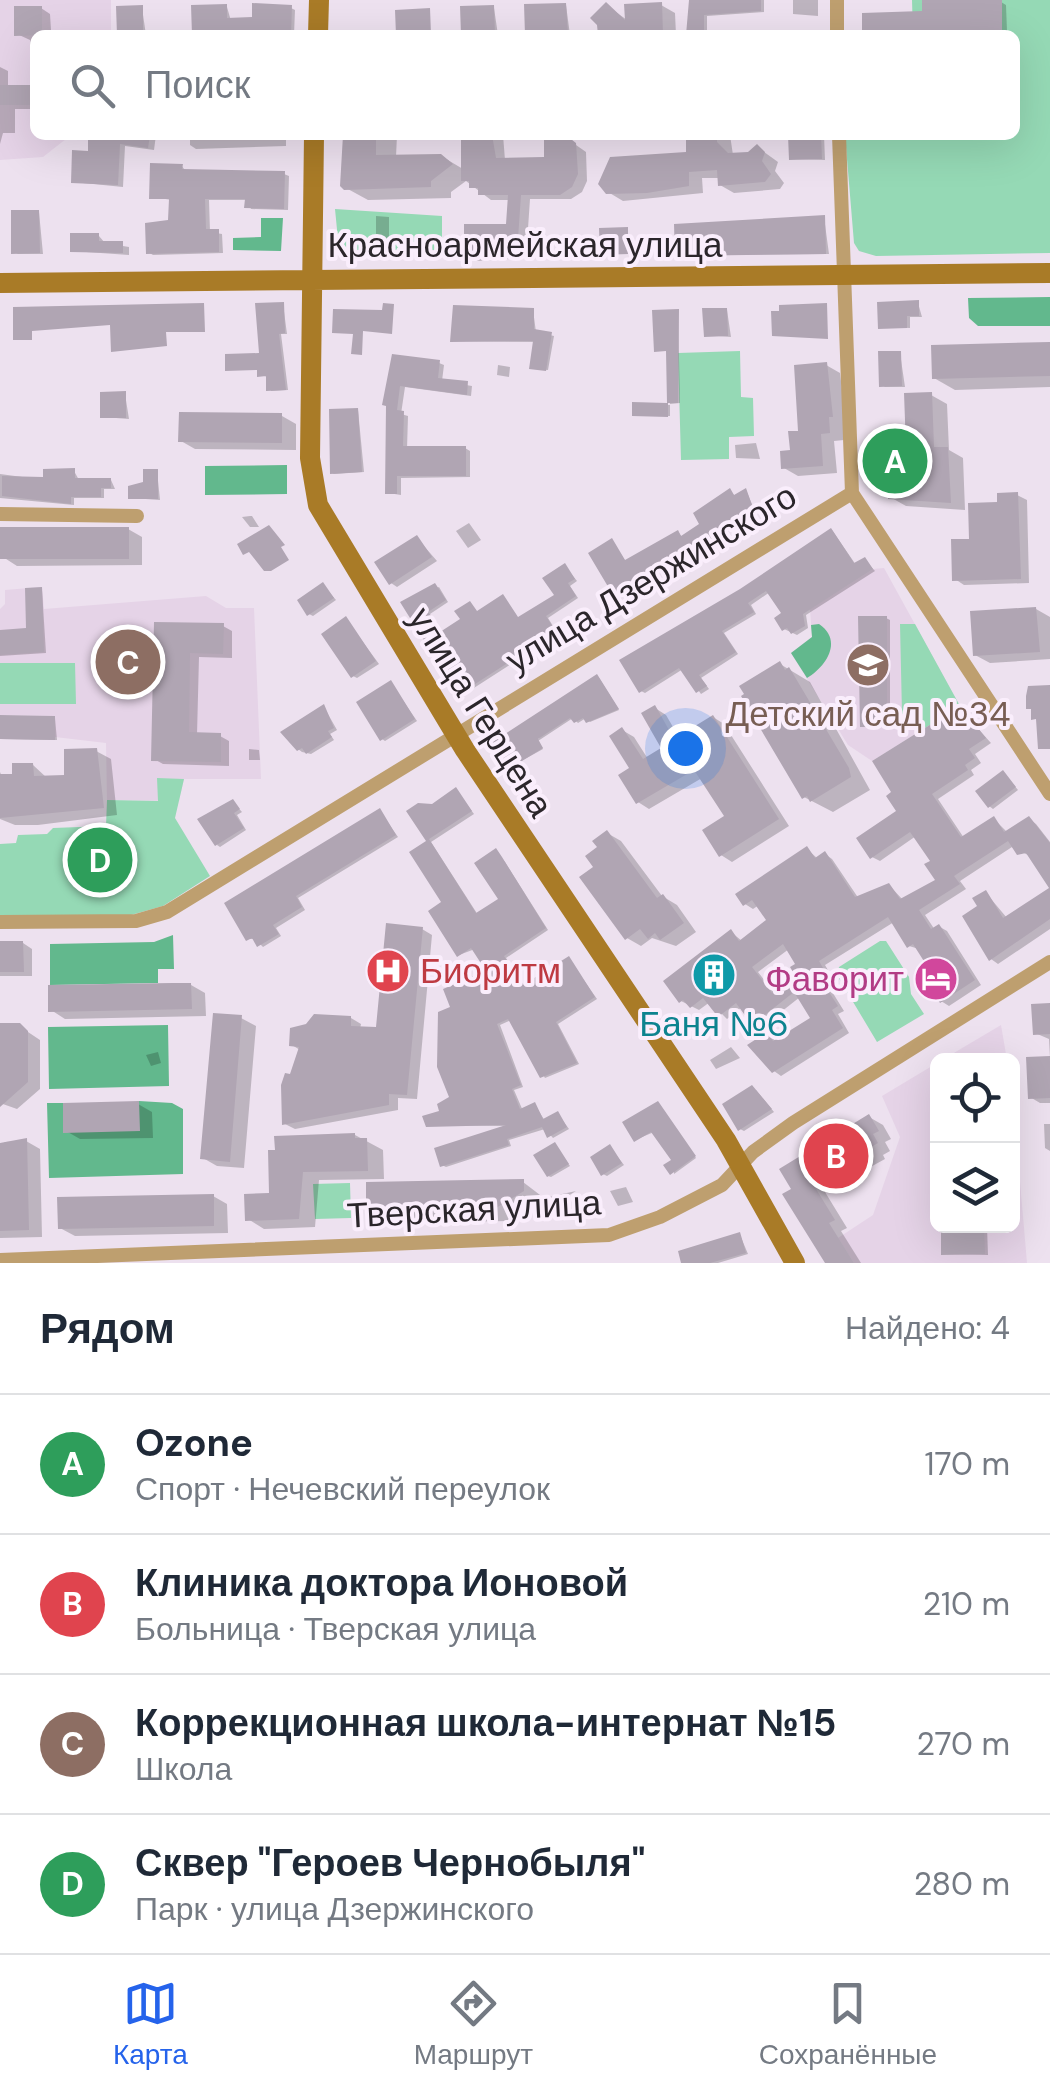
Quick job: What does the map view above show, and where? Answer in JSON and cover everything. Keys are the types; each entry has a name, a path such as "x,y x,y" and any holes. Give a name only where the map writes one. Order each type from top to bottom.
{"street":[{"path":"318,0 318,30"},
{"path":"837,0 837,30"},
{"name":"улица Герцена","path":"314,140 310,278 314,493 359,580 454,732 739,1165 795,1263"},
{"path":"840,140 852,493 1050,794"},
{"name":"Красноармейская улица","path":"0,283 1050,273"},
{"name":"улица Дзержинского","path":"0,922 136,921 167,912 454,732 852,493"},
{"path":"0,514 137,516"},
{"name":"Тверская улица","path":"0,1260 596,1237 660,1217 722,1185 739,1165 793,1123 1050,962"}],"shaded area":[{"path":"0,0 111,0 111,30 30,30 30,140 65,140 43,157 0,160"},
{"name":"Детский сад №34","path":"884,568 960,706 872,761 848,745 791,653 812,637 810,609 873,569"},
{"path":"42,587 44,609 206,596 226,608 254,608 261,779 184,779 179,801 107,800 106,743 55,737 55,716 0,715 0,609 5,604 5,590"},
{"path":"1001,1025 1006,1053 954,1053"},
{"path":"930,1067 930,1233 1020,1233 1020,1181 1027,1263 854,1263 838,1238 873,1215 900,1137 882,1096"}],"green space":[{"path":"912,0 1050,0 1050,253 876,256 859,251 854,243 845,140 1020,140 1020,30 913,30"},
{"path":"335,209 442,216 442,250 339,250"},
{"path":"261,218 283,218 281,251 233,250 233,238 261,237"},
{"path":"1050,297 1050,326 978,326 969,318 968,298"},
{"path":"740,351 741,397 753,398 754,436 729,437 729,459 681,460 678,353"},
{"path":"287,465 287,494 205,495 205,466"},
{"path":"819,624 830,638 830,652 821,667 807,678 791,653 812,637 811,625"},
{"path":"900,624 915,624 960,706 925,728 917,714 902,714"},
{"path":"0,663 75,663 76,704 0,704"},
{"path":"157,778 184,779 175,818 210,876 163,906 131,915 0,915 0,844 16,843 18,835 47,834 53,828 106,826 107,800 158,801"},
{"path":"173,935 174,969 158,969 158,983 50,985 50,944 154,942"},
{"path":"886,941 909,977 911,994 924,1014 877,1042 837,975 839,967"},
{"path":"168,1025 169,1086 49,1089 48,1027"},
{"path":"139,1101 172,1103 183,1109 183,1174 49,1178 47,1103 63,1103 63,1132"},
{"path":"350,1183 351,1218 315,1219 313,1184"}],"building":[{"path":"689,0 761,0 761,11 704,15 704,30 686,30"},
{"path":"922,0 1002,0 1002,30 862,30 862,13 922,11"},
{"path":"606,2 625,20 624,4 662,2 663,30 598,30 590,18"},
{"path":"252,3 292,5 291,30 192,30 191,5 227,4 227,18 252,17"},
{"path":"566,3 568,30 525,30 524,4"},
{"path":"143,5 143,30 117,30 116,6"},
{"path":"494,5 495,30 461,30 460,6"},
{"path":"14,6 42,6 42,30 14,36"},
{"path":"430,8 431,30 396,30 395,10"},
{"path":"0,85 30,85 30,105 0,105"},
{"path":"88,140 149,140 148,148 120,144 118,185 71,183 72,150 88,151"},
{"path":"343,140 376,140 376,155 441,154 453,164 431,181 431,187 344,190 340,186"},
{"path":"461,140 493,140 496,158 544,157 544,140 576,143 578,174 572,187 560,195 521,195 517,253 464,256 464,224 506,224 508,195 478,195 478,188 469,188 469,181 461,181"},
{"path":"686,140 717,140 728,153 748,152 757,144 765,152 762,161 771,174 765,182 718,186 717,170 689,172 689,186 647,193 606,194 598,184 610,157 686,152"},
{"path":"788,140 821,140 822,159 789,160"},
{"path":"150,163 183,164 182,169 285,171 284,209 244,208 245,199 205,199 206,229 219,229 219,252 146,254 145,223 168,220 169,199 149,199"},
{"path":"11,210 39,210 40,253 11,254"},
{"path":"825,215 826,254 675,256 674,224"},
{"path":"628,227 628,254 600,255 599,228"},
{"path":"70,233 99,233 99,241 123,241 123,253 70,252"},
{"path":"919,300 919,316 907,316 907,328 878,329 877,302"},
{"path":"284,302 285,333 279,334 286,390 266,391 266,376 257,377 257,370 225,371 225,354 259,353 255,303"},
{"path":"204,303 205,332 166,332 167,346 111,352 110,325 32,331 32,340 13,340 13,307"},
{"path":"383,303 394,304 392,334 363,331 362,355 351,354 353,334 332,333 333,309 382,310"},
{"path":"827,303 828,339 772,336 771,311 779,311 779,305"},
{"path":"453,305 534,308 534,329 552,332 546,371 529,369 533,341 450,342"},
{"path":"702,308 727,308 728,336 704,337"},
{"path":"679,309 678,403 668,403 668,417 632,416 632,402 667,403 666,351 654,352 652,310"},
{"path":"1050,342 1050,376 932,379 931,345"},
{"path":"878,351 901,351 902,386 879,387"},
{"path":"392,354 440,360 438,378 468,381 467,395 400,386 397,410 404,411 403,446 466,446 466,476 397,476 397,494 385,494 386,406 382,405"},
{"path":"827,362 833,417 829,417 830,433 821,434 823,466 781,469 780,451 790,450 788,431 798,431 794,365"},
{"path":"126,391 126,418 100,418 100,392"},
{"path":"932,392 934,447 948,447 951,503 888,499 886,449 906,448 904,393"},
{"path":"358,408 362,472 330,474 329,409"},
{"path":"179,412 282,413 282,443 178,442"},
{"path":"75,468 75,478 111,478 111,488 101,488 101,497 71,497 71,504 2,496 2,476 43,477 43,469"},
{"path":"143,469 158,469 158,499 128,499 128,486 143,482"},
{"path":"730,488 734,495 746,488 755,514 613,595 588,553 612,538 625,560 678,530 681,536 699,524 693,513"},
{"path":"1018,492 1021,579 952,581 951,539 969,539 968,503 997,502 997,493"},
{"path":"269,525 285,545 281,547 289,560 264,571 249,552 243,555 237,544"},
{"path":"0,527 129,527 129,559 0,559"},
{"path":"831,528 854,563 865,557 873,569 803,614 805,626 791,634 787,628 782,631 774,618 781,613 766,591 748,603 754,612 722,631 736,652 699,675 707,686 696,693 679,668 639,693 619,660 740,589"},
{"path":"417,535 432,557 389,585 374,562"},
{"path":"565,563 575,579 568,583 576,596 546,616 556,632 458,695 400,602 435,583 446,600 428,612 440,632 460,619 454,611 470,601 477,611 503,594 518,617 554,595 542,578"},
{"path":"323,582 334,598 307,616 297,600"},
{"path":"42,587 44,652 0,655 0,630 26,628 25,588"},
{"path":"1036,607 1040,652 973,656 970,611"},
{"path":"346,616 376,661 351,678 321,634"},
{"path":"858,616 887,616 887,716 913,716 913,727 860,727"},
{"path":"154,622 224,623 223,654 190,653 189,732 221,733 221,762 151,761"},
{"path":"780,661 785,670 789,667 851,777 810,802 807,796 802,799 741,696 744,694 739,686"},
{"path":"597,674 619,709 586,723 583,718 574,723 570,718 538,739 543,748 507,770 491,743"},
{"path":"391,680 415,719 380,741 356,702"},
{"path":"1050,685 1050,749 1038,749 1036,719 1031,720 1031,709 1026,709 1026,696 1028,686"},
{"path":"324,704 334,728 328,731 332,737 306,754 302,748 297,751 280,732"},
{"path":"655,705 674,739 713,715 779,819 719,857 702,830 724,816 694,770 636,804 618,775 629,768 609,736 622,727 643,759 661,748 641,713"},
{"path":"960,706 986,738 969,749 975,758 965,765 968,770 932,794 961,837 994,816 1004,832 1029,816 1050,843 1050,919 989,961 962,916 977,906 972,898 986,890 1003,918 1049,888 1026,853 1017,855 1008,841 954,876 960,884 919,910 931,929 939,924 975,980 940,1003 920,971 927,966 913,944 907,948 888,917 819,961 823,968 816,972 838,1006 832,1010 843,1028 772,1073 747,1045 767,1032 773,1041 810,1018 794,992 752,1025 736,1003 718,1017 703,998 690,1008 683,1000 679,1003 663,981 731,929 739,941 766,920 752,900 743,906 735,894 807,846 815,858 825,851 855,897 889,883 900,899 935,880 924,864 930,861 910,832 870,859 856,838 896,811 886,796 891,792 872,761","holes":["783,944 795,964 790,967 796,977 772,993 752,967"]},
{"path":"0,715 55,716 55,740 0,739"},
{"path":"97,748 104,808 0,818 0,774 12,774 12,763 33,763 34,776 64,775 64,749"},
{"path":"1003,770 1016,787 988,808 975,791"},
{"path":"456,787 472,811 429,839 476,913 498,899 474,863 496,848 502,857 546,928 504,956 523,985 569,956 595,997 556,1022 577,1063 540,1078 508,1019 497,1024 521,1085 512,1089 520,1109 535,1102 543,1119 558,1111 567,1127 547,1138 542,1127 507,1139 509,1145 440,1167 434,1148 506,1125 426,1127 422,1116 439,1111 437,1104 449,1097 437,1067 438,1012 450,1007 443,989 486,971 471,948 457,957 428,911 441,902 409,852 426,841 406,811 418,803 432,804"},
{"path":"233,799 240,809 234,813 244,828 215,846 197,819"},
{"path":"380,808 396,835 296,896 302,907 273,925 279,934 257,947 252,938 246,941 224,903"},
{"path":"607,830 657,898 663,894 684,923 660,940 655,933 648,939 640,929 625,940 579,877 593,867 585,856 597,847 592,841"},
{"path":"386,923 423,927 407,1095 389,1094 389,1105 282,1125 281,1085 285,1073 290,1074 299,1047 289,1046 290,1028 306,1024 314,1014 351,1016 351,1026 376,1027"},
{"path":"0,941 23,941 24,972 0,972"},
{"path":"191,983 192,1009 48,1012 48,985"},
{"path":"1050,1003 1050,1034 1033,1035 1031,1004"},
{"path":"213,1013 242,1015 230,1162 200,1159"},
{"path":"0,1023 20,1023 28,1031 28,1082 0,1107"},
{"path":"1050,1056 1050,1098 1028,1099 1026,1057"},
{"path":"752,1085 772,1109 738,1131 722,1104"},
{"path":"139,1101 140,1131 63,1133 63,1103"},
{"path":"658,1101 696,1156 670,1175 663,1165 671,1160 651,1132 634,1142 622,1122"},
{"path":"869,1114 879,1131 873,1134 878,1143 871,1147 873,1151 813,1184 835,1220 829,1223 854,1263 825,1263 782,1194 791,1189 779,1169"},
{"path":"355,1133 355,1138 367,1138 368,1171 303,1172 299,1219 245,1221 244,1194 269,1193 268,1150 275,1150 274,1136"},
{"path":"27,1138 29,1230 0,1231 0,1143"},
{"path":"555,1142 569,1164 547,1177 533,1155"},
{"path":"610,1144 622,1163 601,1176 590,1157"},
{"path":"524,1179 524,1191 491,1211 366,1212 366,1182"},
{"path":"214,1194 214,1226 58,1229 57,1197"},
{"path":"740,1232 746,1253 710,1263 681,1263 678,1251"},
{"path":"941,1233 984,1233 985,1254 941,1255"}],"place":[{"name":"Ozone","path":"895,461"},
{"name":"Коррекционная школа-интернат №15","path":"128,662"},
{"name":"Детский сад №34","path":"868,665"},
{"name":"Сквер \"Героев Чернобыля\"","path":"100,860"},
{"name":"Биоритм","path":"388,971"},
{"name":"Баня №6","path":"714,975"},
{"name":"Фаворит","path":"936,979"},
{"name":"Клиника доктора Ионовой","path":"836,1156"}]}
